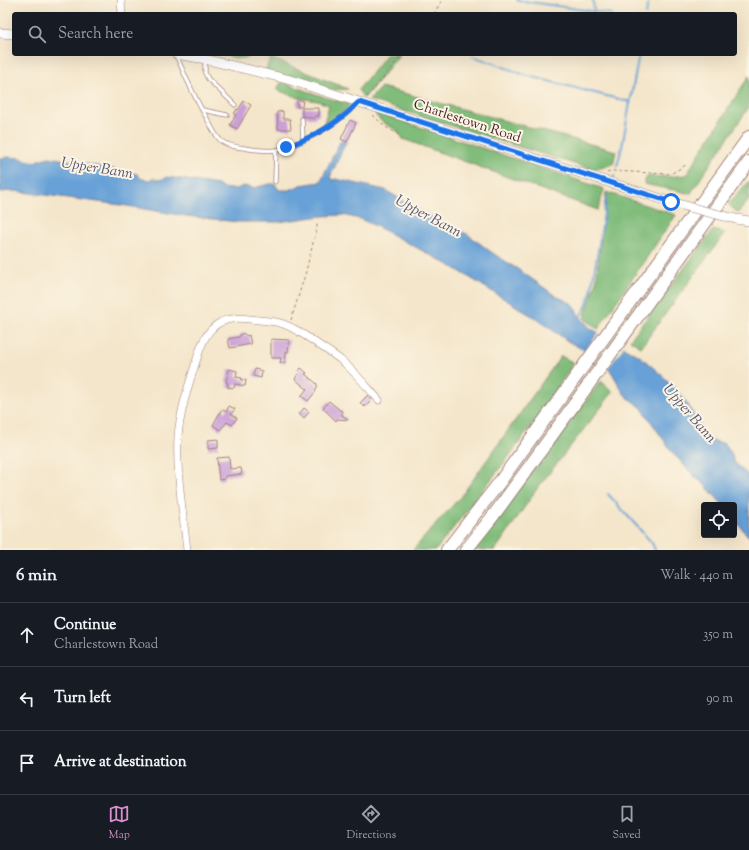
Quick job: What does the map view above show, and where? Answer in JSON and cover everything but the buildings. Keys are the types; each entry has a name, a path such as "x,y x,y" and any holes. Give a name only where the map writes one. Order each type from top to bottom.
{"highway":[{"path":"447,550 500,483 749,137"},
{"path":"466,550 493,516 749,162"}],"main road":[{"path":"0,33 12,34"},
{"name":"Charlestown Road","path":"188,56 287,79 671,202 704,212 749,222"}],"street":[{"path":"121,0 122,12"},
{"path":"187,550 179,469 178,436 190,380 199,351 204,339 213,328 220,323 242,318 280,322 289,326 343,361 379,400"}],"lane":[{"path":"177,56 212,131 221,141 233,146 248,149 276,150 286,147 329,126 363,104"},
{"path":"205,59 205,74 208,79 235,105"},
{"path":"203,110 227,115"},
{"path":"302,119 303,140"},
{"path":"275,182 276,150"}],"path":[{"path":"435,12 442,0"},
{"path":"399,138 398,134 384,126 363,104 401,56"},
{"path":"603,180 606,173 613,171 670,174 686,165"},
{"path":"289,326 305,275 317,222"}],"green space":[{"path":"224,56 248,56 248,58"},
{"path":"385,56 398,56 364,98 358,90"},
{"path":"271,58 348,89 333,90 265,71"},
{"path":"749,76 749,107 690,194 644,184 647,176 667,177 686,175"},
{"path":"281,82 349,104 348,107 342,114 323,126 329,105 318,101 299,98 277,90"},
{"path":"381,87 616,151 613,164 594,170 369,100"},
{"path":"375,112 604,189 598,210 403,139 398,132 379,119"},
{"path":"749,181 749,200 738,213 728,204"},
{"path":"606,192 676,215 598,329 584,318 596,283"},
{"path":"713,230 725,233 641,347 630,340"},
{"path":"561,356 574,363 510,455 436,550 413,550 462,495"},
{"path":"601,381 613,392 536,490 495,550 472,550"}],"water":[{"name":"Upper Bann","path":"341,140 346,142 330,177 332,180 336,179 385,190 443,223 467,234 556,296 573,304 578,314 590,328 641,357 666,379 682,396 706,437 725,444 732,455 733,461 749,476 749,537 737,522 737,502 720,502 705,485 693,475 672,452 641,407 624,394 611,371 584,350 569,342 540,321 451,266 378,227 360,219 343,215 322,216 278,222 238,222 186,216 121,205 15,191 0,192 0,158 20,158 34,162 50,157 137,174 142,179 149,180 153,178 159,180 168,177 218,185 222,188 231,189 237,189 243,186 254,188 275,184 279,190 289,190 301,185 320,182"}],"pier":[{"path":"600,331 625,345 606,371 584,352"}],"waterway":[{"path":"517,0 598,12"},
{"path":"593,0 594,11"},
{"path":"646,12 649,0"},
{"path":"472,56 525,75 630,102"},
{"path":"617,166 622,147 639,56"},
{"path":"579,318 586,307 591,292 607,196"},
{"path":"608,494 652,543 655,550"}],"route":[{"path":"286,147 329,126 359,102 671,202"}]}
